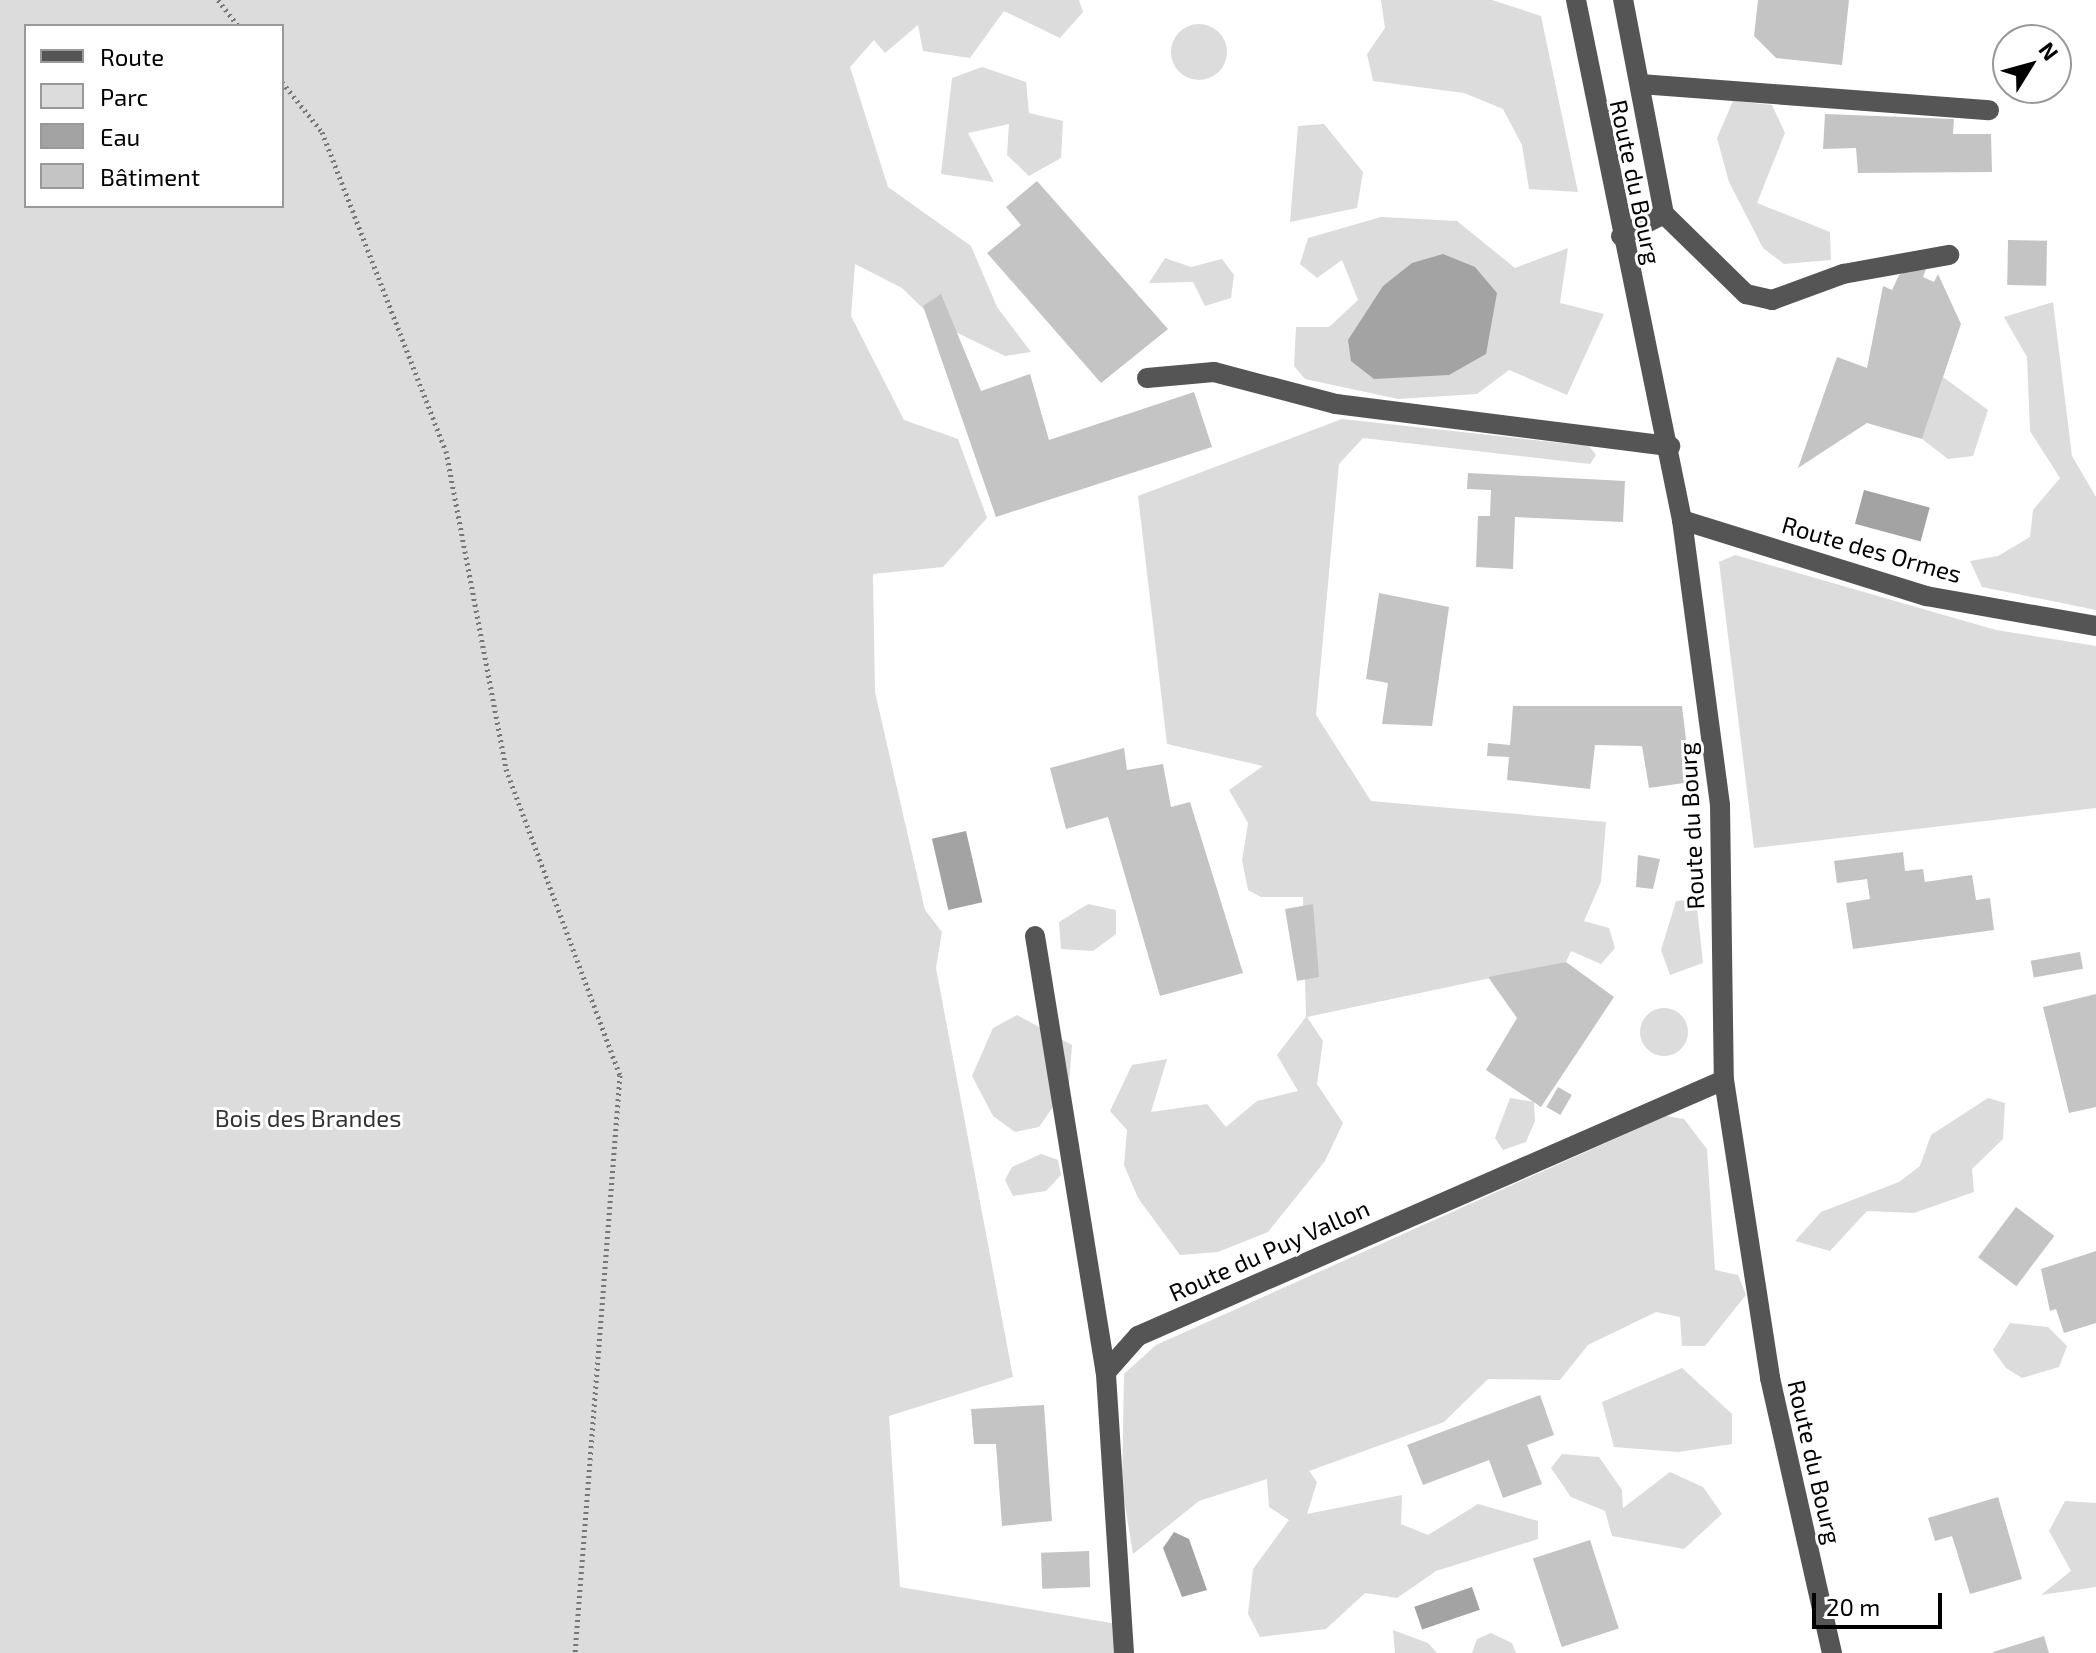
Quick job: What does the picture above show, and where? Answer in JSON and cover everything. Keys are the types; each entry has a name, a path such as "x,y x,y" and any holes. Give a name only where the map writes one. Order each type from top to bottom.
{"street":[{"name":"Route du Bourg","path":"1576,0 1621,236 1670,446 1682,520 1720,805 1724,1080 1770,1378 1832,1653"},
{"path":"1623,0 1664,214 1746,294 1772,300 1843,274 1949,255"},
{"path":"1640,84 1989,110"},
{"path":"1621,236 1664,214"},
{"path":"1147,378 1214,372 1336,404 1670,446"},
{"name":"Route des Ormes","path":"1682,520 1926,596 2096,626"},
{"path":"1035,936 1106,1372 1124,1653"},
{"name":"Route du Puy Vallon","path":"1106,1372 1138,1336 1724,1080"}],"path":[{"path":"218,0 236,24"},
{"path":"284,84 322,132 446,451 506,769 620,1075 575,1653"}],"green space":[{"name":"Bois des Brandes","path":"0,0 1079,0 1083,12 1060,38 1004,11 970,58 923,51 918,25 885,53 874,40 850,67 888,187 971,246 997,307 1031,352 1005,356 939,324 902,288 855,264 851,316 904,420 958,439 987,518 943,567 873,574 875,692 925,910 942,932 936,968 1013,1377 889,1416 900,1587 1123,1625 1124,1653 0,1653"},
{"path":"1381,0 1492,0 1541,16 1578,192 1529,189 1522,145 1503,109 1464,93 1373,81 1367,54 1385,28"},
{"path":"1199,24 1219,32 1227,52 1219,72 1199,80 1179,72 1171,52 1179,32"},
{"path":"982,67 1026,82 1029,113 1063,121 1061,158 1029,176 1007,155 1009,124 968,133 994,182 941,174 952,78"},
{"path":"1733,101 1772,105 1785,133 1757,203 1830,232 1831,260 1784,264 1763,248 1729,182 1717,138"},
{"path":"1324,124 1363,172 1357,208 1290,222 1298,126"},
{"path":"1381,217 1457,221 1515,268 1568,248 1560,303 1604,314 1567,395 1509,370 1477,394 1398,399 1305,379 1294,366 1296,327 1329,327 1358,300 1342,260 1317,278 1300,264 1308,238"},
{"path":"1165,258 1191,267 1222,259 1234,275 1231,298 1205,306 1193,282 1149,283"},
{"path":"2053,302 2072,456 2096,497 2096,610 1982,587 1970,561 1998,556 2030,537 2033,510 2060,478 2030,431 2027,357 2004,317"},
{"path":"1943,377 1988,410 1973,456 1948,459 1922,439"},
{"path":"1342,419 1589,446 1596,455 1590,464 1363,438 1339,464 1316,715 1371,801 1606,822 1601,882 1584,921 1609,928 1615,948 1601,964 1571,951 1566,962 1307,1017 1323,1041 1317,1084 1343,1123 1325,1161 1268,1232 1218,1252 1180,1255 1138,1198 1124,1165 1127,1130 1110,1111 1132,1065 1167,1059 1151,1112 1207,1104 1226,1127 1257,1101 1298,1091 1277,1055 1306,1017 1303,897 1261,897 1248,890 1242,860 1248,823 1229,790 1263,766 1167,744 1138,496"},
{"path":"1735,555 1996,630 2096,646 2096,808 1754,848 1719,562"},
{"path":"1696,899 1703,963 1670,975 1661,950 1676,901"},
{"path":"1088,904 1116,910 1116,934 1093,951 1061,949 1059,922"},
{"path":"1664,1008 1681,1015 1688,1032 1681,1049 1664,1056 1647,1049 1640,1032 1647,1015"},
{"path":"1017,1015 1072,1045 1069,1084 1039,1127 1015,1132 993,1116 972,1076 993,1028"},
{"path":"1510,1098 1534,1102 1535,1121 1526,1142 1503,1150 1495,1138"},
{"path":"1988,1098 2005,1103 2003,1139 1972,1169 1974,1192 1914,1213 1867,1211 1830,1251 1795,1241 1821,1212 1899,1182 1920,1166 1931,1135"},
{"path":"1666,1116 1684,1119 1707,1149 1715,1270 1738,1275 1746,1295 1705,1346 1682,1346 1680,1317 1656,1312 1588,1345 1560,1380 1488,1379 1444,1422 1309,1471 1317,1482 1307,1514 1402,1495 1401,1524 1428,1535 1478,1504 1538,1521 1538,1539 1436,1571 1397,1598 1365,1593 1326,1629 1260,1637 1248,1614 1253,1569 1289,1520 1269,1507 1267,1479 1199,1501 1133,1554 1122,1487 1124,1374 1156,1345"},
{"path":"1041,1154 1058,1160 1061,1175 1046,1191 1013,1196 1005,1180 1012,1167"},
{"path":"2010,1323 2048,1327 2067,1346 2059,1367 2022,1378 2006,1368 1993,1350"},
{"path":"1682,1368 1732,1414 1732,1444 1678,1452 1614,1447 1602,1402"},
{"path":"1562,1454 1599,1457 1622,1490 1623,1508 1670,1472 1703,1487 1722,1514 1684,1549 1612,1536 1605,1511 1571,1497 1551,1468"},
{"path":"2065,1501 2096,1503 2096,1587 2041,1595 2071,1571 2049,1531"},
{"path":"1393,1630 1428,1643 1437,1653 1395,1653"},
{"path":"1491,1633 1512,1643 1516,1653 1472,1653 1477,1639"}],"water":[{"path":"1443,254 1475,267 1497,293 1486,354 1449,375 1374,379 1351,361 1348,340 1383,286 1412,263"},
{"path":"1864,490 1930,508 1921,541 1855,524"},
{"path":"966,831 982,902 948,910 932,839"},
{"path":"1174,1532 1189,1539 1207,1590 1182,1597 1163,1548"},
{"path":"1472,1587 1480,1610 1422,1630 1414,1607"}],"building":[{"path":"1758,0 1849,0 1842,65 1776,58 1754,36"},
{"path":"1825,114 1954,119 1953,134 1991,134 1992,172 1858,173 1856,148 1823,149"},
{"path":"1037,181 1168,329 1101,383 987,253 1021,225 1006,207"},
{"path":"2008,240 2047,241 2046,286 2007,285"},
{"path":"1929,261 1923,277 1934,282 1938,274 1961,324 1922,439 1867,423 1798,468 1837,357 1867,368 1883,286 1892,290 1899,275"},
{"path":"941,294 981,391 1030,374 1049,440 1194,392 1212,447 996,517 923,306"},
{"path":"1468,473 1625,481 1623,522 1515,517 1513,569 1476,567 1478,516 1490,516 1491,490 1467,489"},
{"path":"1379,593 1449,607 1432,726 1382,724 1388,683 1366,679"},
{"path":"1513,706 1682,706 1691,782 1649,788 1642,746 1595,745 1590,789 1507,780 1509,757 1487,756 1488,743 1510,745"},
{"path":"1124,748 1127,770 1163,764 1171,807 1190,802 1243,973 1160,996 1108,817 1066,829 1050,768"},
{"path":"1903,852 1905,871 1923,869 1925,882 1972,875 1976,900 1990,898 1994,930 1853,949 1846,903 1870,899 1867,879 1837,883 1834,861"},
{"path":"1638,855 1660,859 1653,889 1636,887"},
{"path":"1313,904 1319,977 1297,981 1285,909"},
{"path":"2080,952 2083,969 2034,977 2031,961"},
{"path":"1566,962 1614,997 1541,1107 1486,1070 1517,1018 1488,977"},
{"path":"2096,994 2096,1107 2069,1113 2043,1007"},
{"path":"1558,1087 1572,1095 1560,1115 1546,1107"},
{"path":"2016,1207 2054,1236 2016,1286 1978,1257"},
{"path":"2096,1251 2096,1323 2064,1333 2056,1309 2050,1311 2041,1269"},
{"path":"1540,1395 1554,1435 1527,1445 1542,1484 1503,1498 1489,1460 1423,1485 1407,1445"},
{"path":"1044,1405 1052,1521 1002,1526 996,1444 974,1444 971,1409"},
{"path":"1998,1497 2022,1579 1970,1594 1952,1536 1935,1541 1928,1518"},
{"path":"1590,1540 1619,1628 1562,1647 1533,1559"},
{"path":"1089,1551 1090,1587 1042,1589 1041,1553"},
{"path":"2044,1636 2049,1653 1993,1653 1993,1652"}]}
